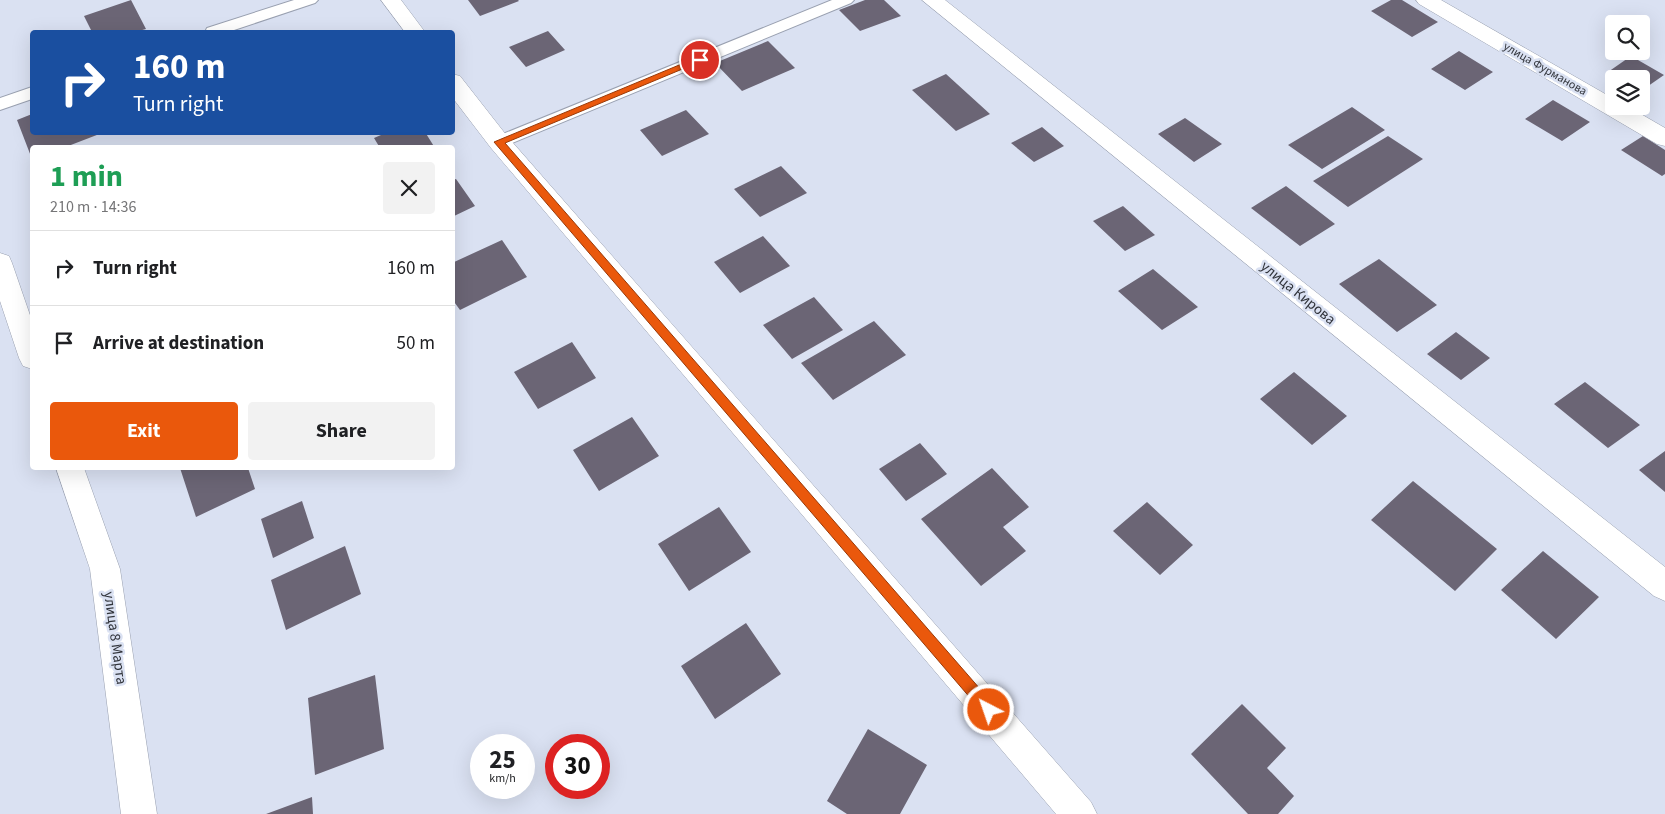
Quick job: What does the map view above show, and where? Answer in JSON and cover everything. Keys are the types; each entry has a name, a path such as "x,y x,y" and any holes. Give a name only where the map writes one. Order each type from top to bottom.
{"street":[{"path":"390,0 413,30"},
{"name":"улица Кирова","path":"932,0 1665,586"},
{"name":"улица Фурманова","path":"1426,0 1665,138"},
{"path":"455,85 499,142 1080,814"},
{"path":"0,263 30,352"},
{"name":"улица 8 Марта","path":"71,470 105,569 138,814"}],"lane":[{"path":"219,30 310,0"},
{"path":"499,142 846,0"},
{"path":"0,104 30,94"}],"building":[{"path":"131,0 146,29 91,30 84,16"},
{"path":"468,0 518,0 519,1 480,16"},
{"path":"865,0 884,0 901,16 860,31 839,10"},
{"path":"1391,0 1402,0 1438,22 1412,37 1371,11"},
{"path":"548,31 565,50 526,67 509,47"},
{"path":"768,41 795,68 742,91 715,63"},
{"path":"1459,51 1493,72 1465,90 1431,69"},
{"path":"1625,60 1638,60 1664,75 1650,85 1650,70 1611,70"},
{"path":"946,74 990,114 956,131 912,90"},
{"path":"1553,100 1590,122 1562,141 1525,119"},
{"path":"1352,107 1385,130 1322,169 1288,145"},
{"path":"686,110 709,134 662,156 640,130"},
{"path":"30,115 30,135 97,135 71,145 30,145 30,154 17,120"},
{"path":"1185,118 1222,144 1194,162 1158,134"},
{"path":"1042,127 1064,146 1034,162 1011,143"},
{"path":"381,135 427,135 433,145 378,145 374,138"},
{"path":"1388,136 1423,159 1348,207 1313,181"},
{"path":"1643,136 1665,150 1665,174 1662,176 1621,150"},
{"path":"781,166 807,193 760,217 734,189"},
{"path":"455,179 475,206 455,216"},
{"path":"1286,186 1335,224 1300,246 1251,208"},
{"path":"1123,206 1155,235 1125,251 1093,221"},
{"path":"763,236 790,266 740,293 714,262"},
{"path":"502,240 527,277 460,310 455,303 455,262"},
{"path":"1379,259 1437,305 1397,332 1339,284"},
{"path":"1153,269 1198,307 1162,330 1118,291"},
{"path":"814,297 843,330 792,359 763,325"},
{"path":"874,321 906,355 833,400 801,363"},
{"path":"1456,332 1490,358 1461,380 1427,354"},
{"path":"572,342 596,378 538,409 514,372"},
{"path":"1294,372 1347,416 1312,445 1260,399"},
{"path":"1585,382 1640,425 1608,448 1554,404"},
{"path":"632,417 659,456 599,491 573,450"},
{"path":"920,443 947,474 906,501 879,469"},
{"path":"1665,451 1665,492 1639,470"},
{"path":"992,468 1029,507 1003,527 1026,551 981,586 921,519"},
{"path":"181,470 249,470 255,489 196,517"},
{"path":"1413,481 1497,549 1455,591 1371,520"},
{"path":"302,501 314,538 273,558 261,519"},
{"path":"1147,502 1193,545 1160,575 1113,531"},
{"path":"719,507 751,552 689,591 658,544"},
{"path":"345,546 361,594 286,630 271,580"},
{"path":"1543,551 1599,597 1556,639 1501,590"},
{"path":"746,623 781,674 715,719 681,666"},
{"path":"375,675 384,749 315,775 308,698"},
{"path":"1242,704 1286,748 1267,768 1294,796 1278,814 1248,814 1191,754"},
{"path":"868,729 927,765 900,814 847,814 827,801"},
{"path":"312,797 313,814 266,814"}],"route":[{"path":"700,60 499,142 989,710"}]}
